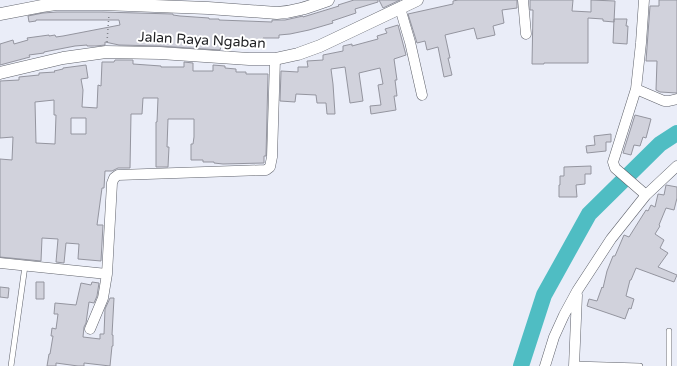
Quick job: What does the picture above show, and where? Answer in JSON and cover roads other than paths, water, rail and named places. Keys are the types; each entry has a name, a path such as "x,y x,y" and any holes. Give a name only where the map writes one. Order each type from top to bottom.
{"street":[{"path":"0,14 56,4 102,4 281,13 295,11 328,0"},
{"name":"Jalan Raya Ngaban","path":"0,73 63,58 106,52 160,53 249,59 275,59 298,54 320,46 417,0"},
{"path":"523,0 526,34"},
{"path":"644,0 642,43 639,67 640,87 613,162 615,168 646,195"},
{"path":"400,8 410,42 422,96"},
{"path":"90,329 103,298 107,274 112,183 114,178 118,175 266,170 270,167 272,158 275,59"},
{"path":"640,87 664,101 677,99"},
{"path":"545,366 554,337 577,291 612,239 646,195 677,166"},
{"path":"0,263 107,274"},
{"path":"574,365 577,291"}],"lane":[{"path":"11,366 25,266"},
{"path":"669,366 670,331"},
{"path":"574,365 640,366"}],"waterway":[{"path":"521,366 544,295 589,214 660,144 677,133"}]}
